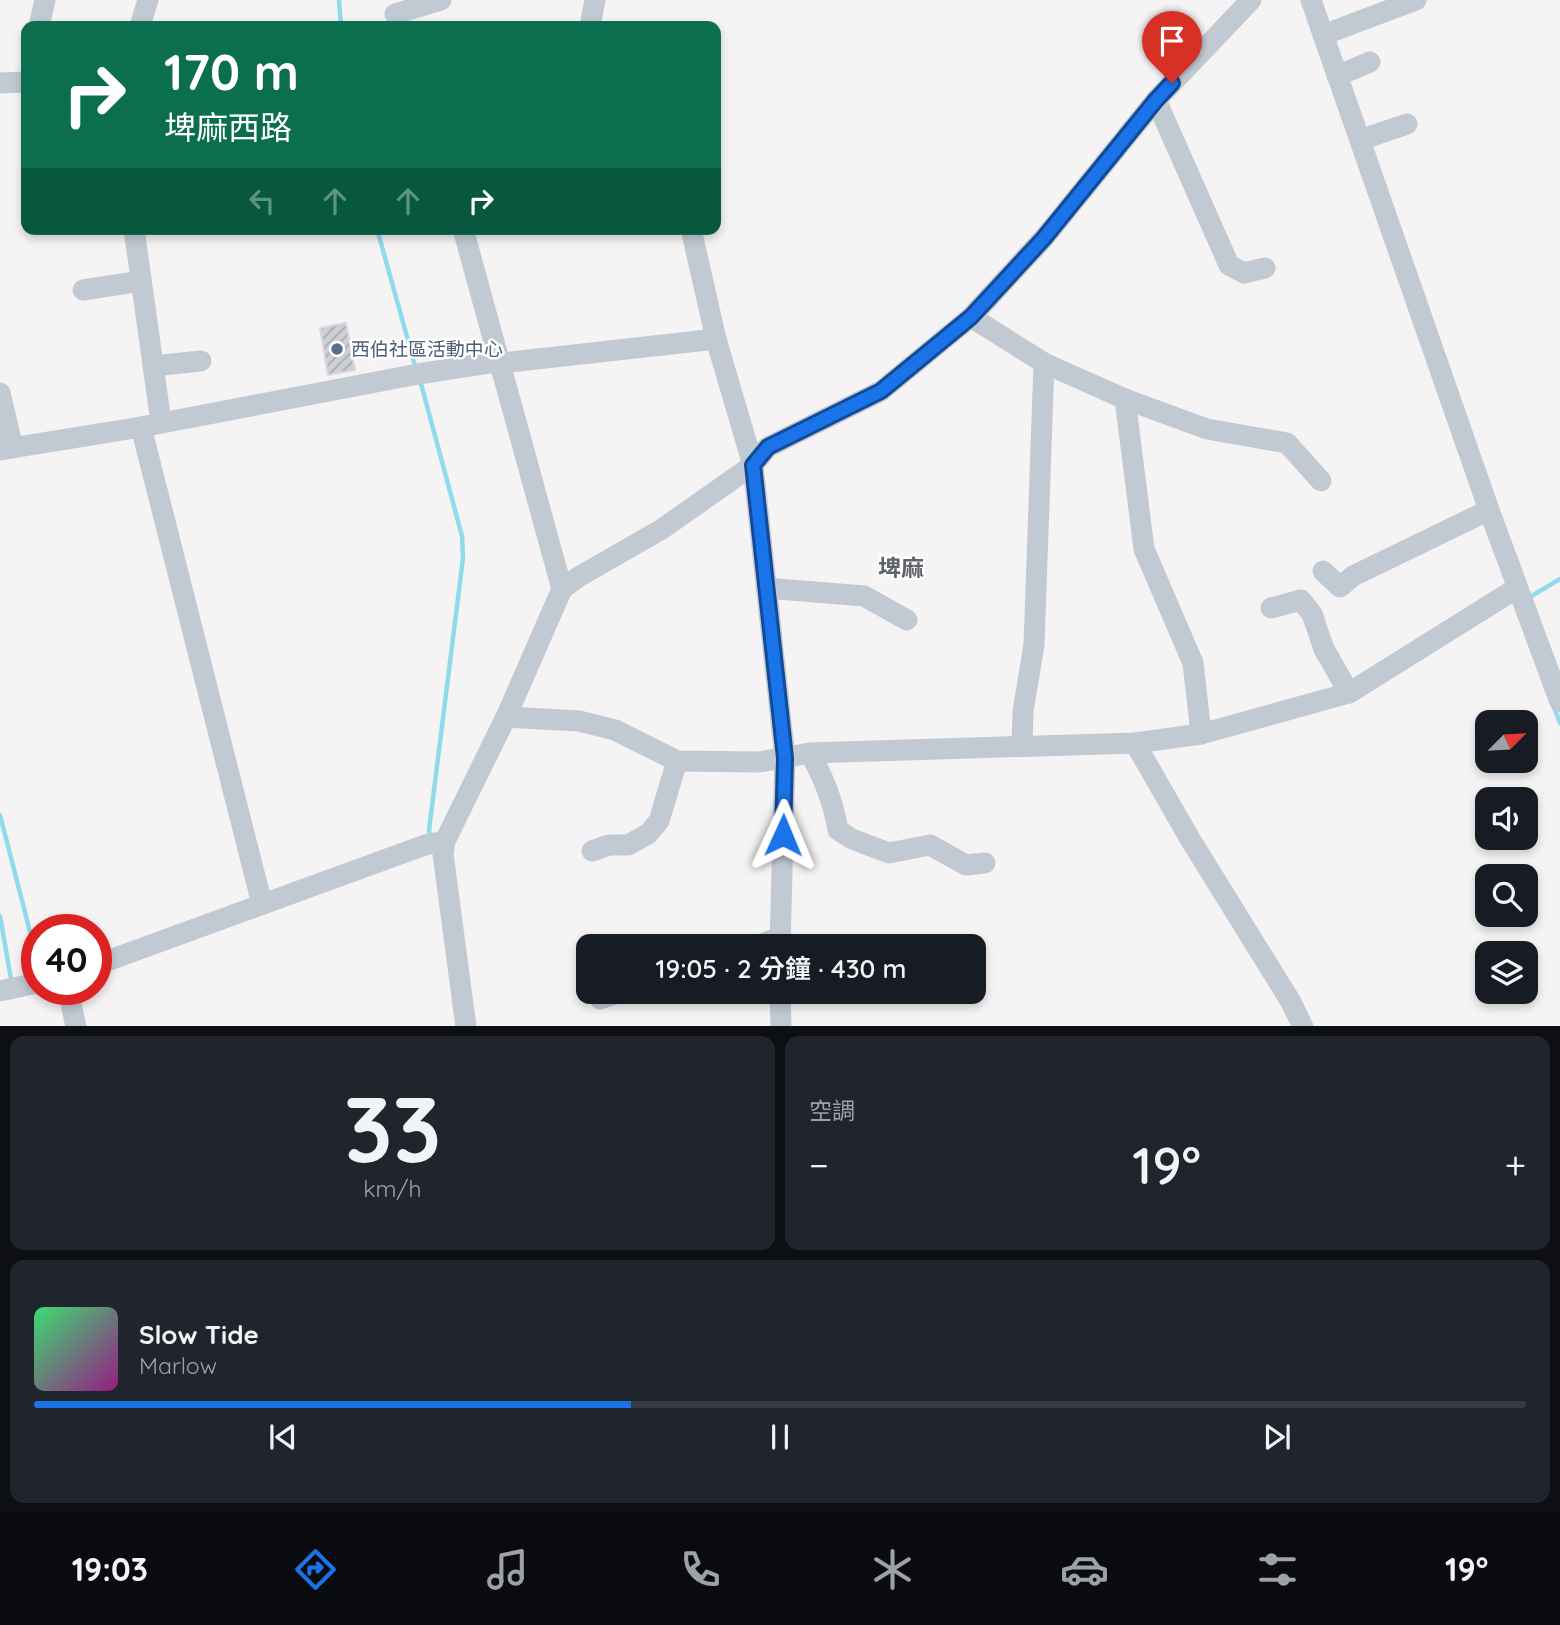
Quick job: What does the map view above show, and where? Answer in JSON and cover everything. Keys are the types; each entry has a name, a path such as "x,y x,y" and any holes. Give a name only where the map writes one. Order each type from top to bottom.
{"street":[{"path":"40,21 44,0"},
{"path":"142,21 148,0"},
{"path":"394,14 441,0"},
{"path":"591,21 595,0"},
{"path":"466,1026 443,854 445,841 506,717 562,589 663,529 753,465 768,447 881,391 971,317 1044,238 1156,100 1251,0"},
{"path":"1311,0 1489,510 1560,702"},
{"path":"1323,35 1416,0"},
{"path":"1337,76 1370,62"},
{"path":"0,83 21,82"},
{"path":"1156,100 1229,265 1244,273 1265,268"},
{"path":"1360,140 1407,124"},
{"path":"135,235 153,366 151,425 262,904"},
{"path":"465,235 562,589"},
{"path":"692,235 716,339 753,465 785,758 780,934"},
{"path":"83,290 141,281"},
{"path":"971,317 1044,363 1125,399 1207,429 1287,443 1321,481"},
{"path":"0,393 6,449 489,363 716,339"},
{"path":"153,366 201,361"},
{"path":"1022,745 1023,711 1034,645 1044,363"},
{"path":"1125,399 1144,549 1193,663 1201,734"},
{"path":"1323,571 1340,587 1353,576 1489,510"},
{"path":"766,588 864,596 907,620"},
{"path":"506,717 579,721 615,730 677,761 759,762 810,754 1135,743 1201,734 1349,693 1520,597"},
{"path":"1271,608 1301,600 1312,614 1324,649 1349,693"},
{"path":"1135,743 1302,1026"},
{"path":"810,754 833,801 838,830 852,839 889,853 930,845 966,865 985,863"},
{"path":"592,851 609,845 628,845 648,834 659,821 677,761"},
{"path":"112,959 425,845 445,841"},
{"path":"0,991 21,986"},
{"path":"780,1004 781,1026"},
{"path":"71,1005 76,1026"}],"building":[{"name":"西伯社區活動中心","path":"346,323 355,370 328,375 320,328"}],"waterway":[{"path":"339,0 341,21"},
{"path":"379,235 416,369"},
{"path":"420,380 462,536 463,558 430,836"},
{"path":"1530,597 1560,579"},
{"path":"1554,707 1560,723"},
{"path":"0,815 25,914"},
{"path":"0,916 11,979"}],"place":[{"name":"西伯社區活動中心","path":"337,349"}],"district":[{"name":"埤麻","path":"901,567"}],"route":[{"path":"783,835 785,758 753,465 768,447 881,391 971,317 1044,238 1172,83"}]}
